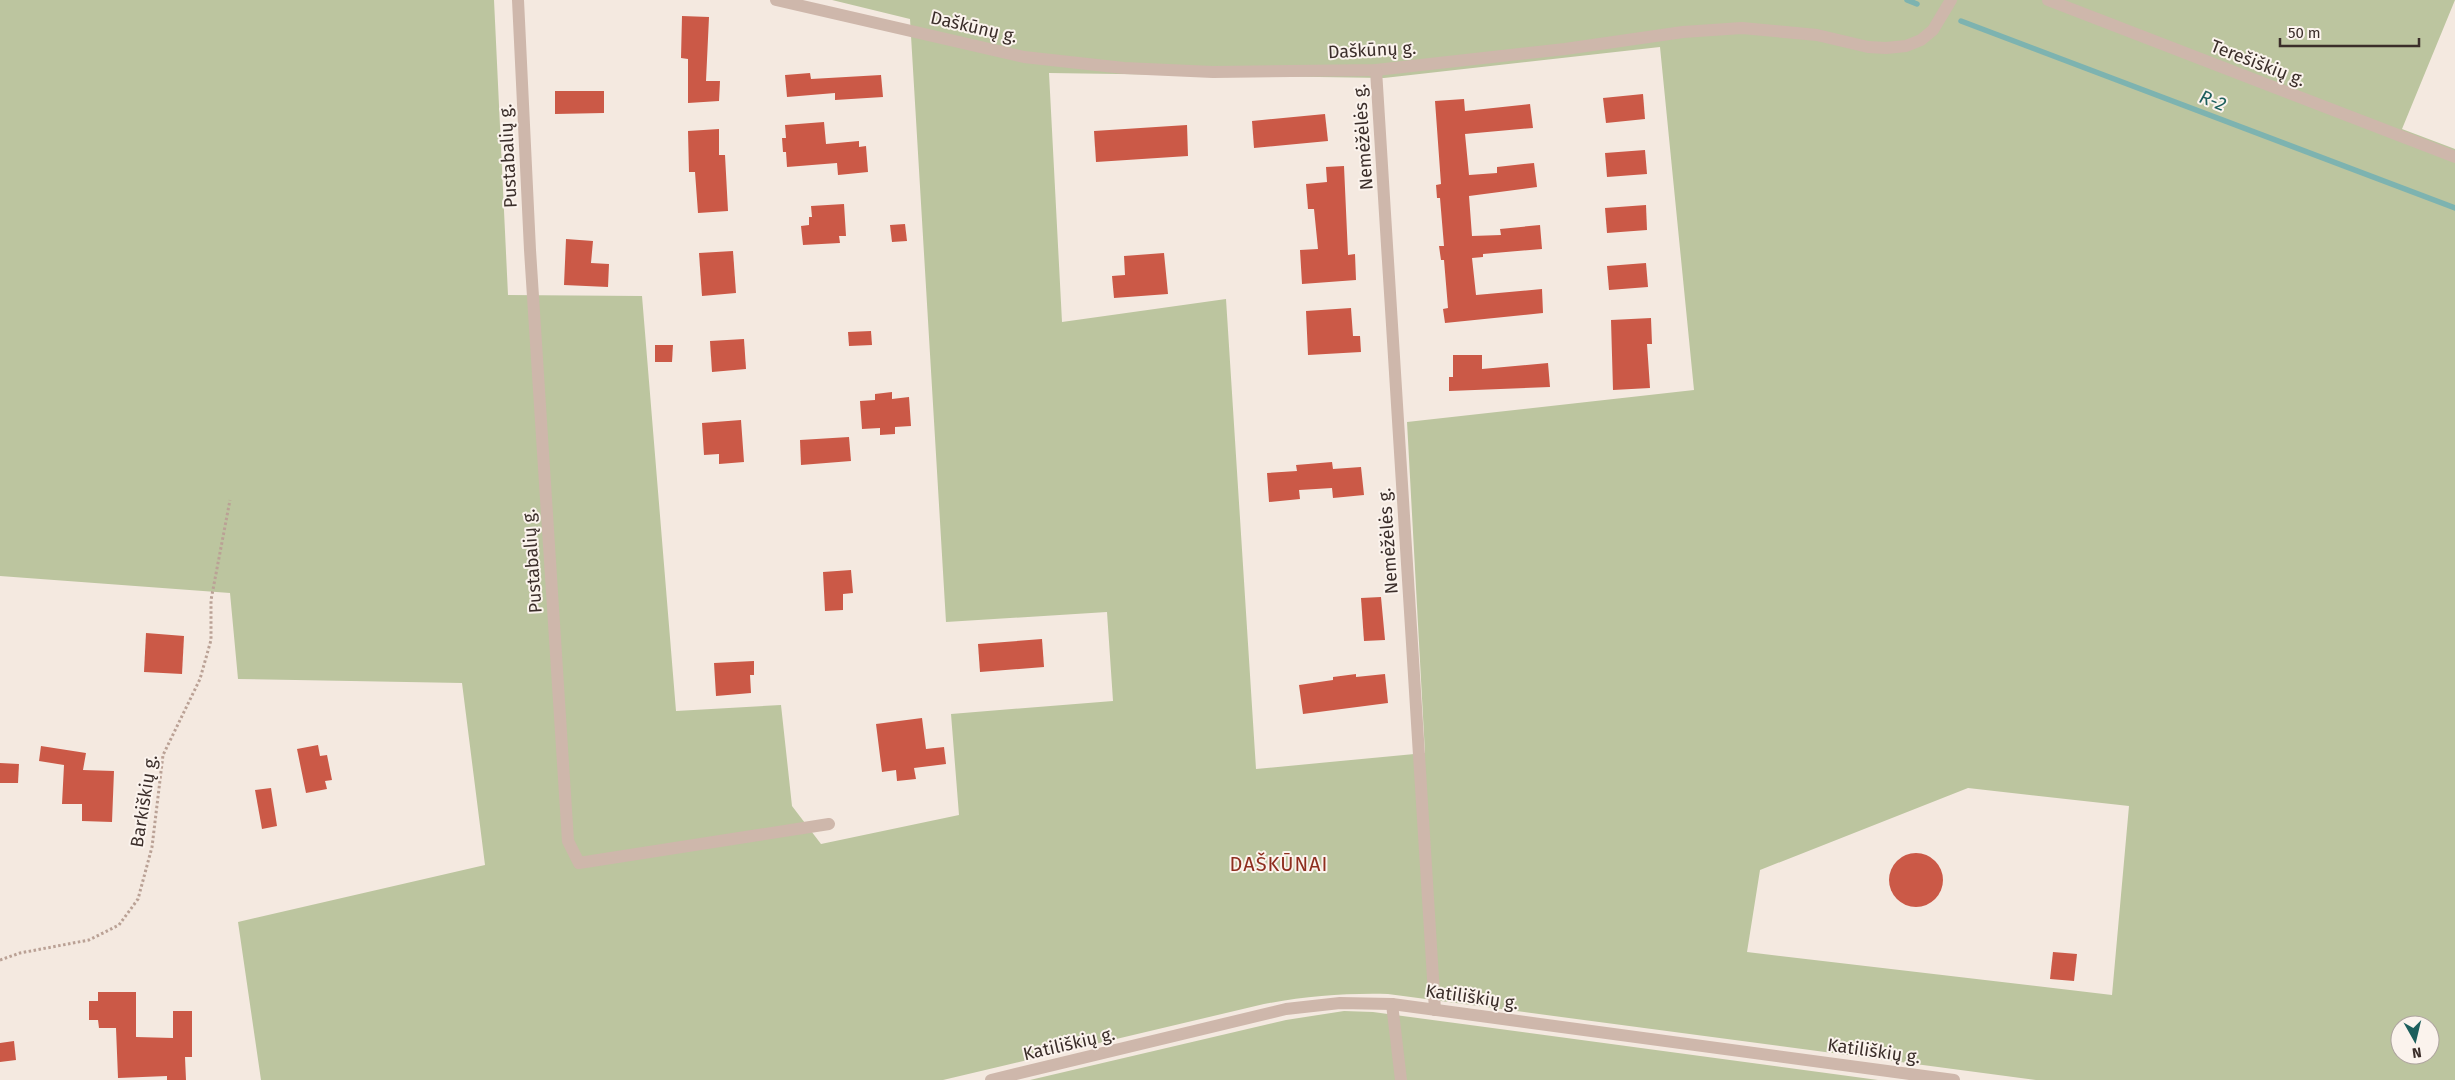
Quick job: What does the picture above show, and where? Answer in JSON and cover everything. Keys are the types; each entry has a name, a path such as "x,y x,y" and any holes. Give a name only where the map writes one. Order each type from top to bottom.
{"street":[{"name":"Pustabalių g.","path":"518,0 530,250 568,841 579,863 829,824"},
{"name":"Daškūnų g.","path":"776,0 1024,57 1124,68 1213,72 1376,70 1565,49 1683,32 1742,28 1817,35 1868,47 1886,48 1906,46 1921,40 1933,30 1951,0"},
{"name":"Terešiškių g.","path":"2048,0 2455,157"},
{"name":"Nemėžėlės g.","path":"1376,70 1435,1010"},
{"name":"Katiliškių g.","path":"992,1080 1286,1009 1340,1003 1392,1004 1954,1080"},
{"path":"1392,1004 1400,1080"}],"path":[{"name":"Barkiškių g.","path":"0,960 20,953 89,940 119,925 138,899 152,847 163,755 200,679 211,640 211,600 230,500"}],"green space":[{"path":"0,0 494,0 508,295 642,296 676,711 781,705 792,806 821,844 959,815 951,714 1113,701 1107,612 946,622 910,19 832,0 2455,0 2402,129 2455,149 2455,1080 2036,1080 1388,994 1372,994 1311,997 1264,1004 943,1080 261,1080 238,922 485,865 462,683 238,679 230,593 0,576","holes":["1660,47 1694,390 1407,422 1425,753 1256,769 1226,299 1062,322 1049,73 1384,78","1968,788 2129,806 2112,995 1747,952 1760,870"]},
{"path":"1344,1011 1373,1012 1878,1080 1030,1080 1286,1020"}],"building":[{"path":"682,16 709,17 706,81 720,81 719,101 688,103 688,59 681,58"},
{"path":"810,73 811,79 881,75 883,97 835,100 835,93 787,97 785,75"},
{"path":"555,91 604,91 604,113 555,114"},
{"path":"1643,94 1645,119 1606,123 1603,98"},
{"path":"1464,99 1465,111 1530,104 1533,128 1465,134 1469,175 1497,173 1497,167 1534,163 1537,187 1469,196 1472,236 1501,235 1500,229 1540,225 1542,249 1483,254 1483,257 1472,258 1476,295 1542,289 1543,313 1445,323 1443,309 1448,308 1444,260 1441,260 1439,246 1444,246 1440,198 1437,198 1436,185 1441,184 1435,101"},
{"path":"1325,114 1328,141 1254,148 1252,121"},
{"path":"824,122 826,144 859,141 859,147 866,146 868,172 838,175 837,163 787,167 786,152 783,152 782,138 786,138 785,125"},
{"path":"1187,125 1188,156 1096,162 1094,131"},
{"path":"719,129 719,155 725,155 728,211 698,213 695,172 689,172 688,131"},
{"path":"1645,150 1647,174 1607,177 1605,153"},
{"path":"1344,166 1348,255 1355,254 1356,280 1302,284 1300,250 1318,249 1314,209 1308,209 1306,184 1327,182 1326,167"},
{"path":"844,204 846,236 839,236 840,243 803,245 801,226 809,225 809,217 812,217 811,206"},
{"path":"1646,205 1647,230 1607,233 1605,208"},
{"path":"905,224 907,241 892,242 890,225"},
{"path":"566,239 593,241 591,263 609,264 608,287 564,285"},
{"path":"733,251 736,293 702,296 699,253"},
{"path":"1164,253 1168,294 1114,298 1112,276 1125,275 1124,256"},
{"path":"1646,263 1648,287 1609,290 1607,266"},
{"path":"1351,308 1353,336 1360,336 1361,352 1308,355 1306,311"},
{"path":"1651,318 1652,344 1647,344 1650,388 1613,390 1611,320"},
{"path":"871,331 872,345 849,346 848,332"},
{"path":"744,339 746,369 712,372 710,341"},
{"path":"655,345 673,345 672,362 655,362"},
{"path":"1453,355 1482,355 1482,369 1548,363 1550,387 1449,391 1449,377 1453,377"},
{"path":"892,392 892,399 909,397 911,426 895,427 895,434 880,435 880,428 862,429 860,401 875,400 875,394"},
{"path":"741,420 744,462 719,464 719,454 704,455 702,423"},
{"path":"849,437 851,461 801,465 800,440"},
{"path":"1332,462 1333,469 1361,467 1364,495 1333,498 1332,488 1299,490 1300,499 1269,502 1267,473 1297,471 1296,465"},
{"path":"851,570 853,593 843,594 843,610 825,611 823,572"},
{"path":"1381,597 1385,640 1364,641 1361,598"},
{"path":"146,633 184,636 182,674 144,672"},
{"path":"1042,639 1044,667 980,672 978,644"},
{"path":"754,661 754,675 750,675 751,693 716,696 714,663"},
{"path":"1356,674 1356,677 1385,674 1388,703 1303,714 1299,685 1333,680 1333,677"},
{"path":"922,718 926,749 944,747 946,764 914,768 916,779 897,781 896,770 882,772 876,724"},
{"path":"318,745 320,756 327,755 332,780 325,781 327,789 306,793 297,749"},
{"path":"41,746 86,753 83,770 114,771 112,822 82,821 82,804 62,804 64,765 39,761"},
{"path":"0,763 19,764 18,783 0,783"},
{"path":"271,788 277,826 262,829 255,790"},
{"path":"1911,853 1921,853 1931,857 1939,865 1943,880 1939,895 1931,903 1921,907 1911,907 1901,903 1893,895 1889,885 1889,875 1893,865 1901,857"},
{"path":"2053,952 2077,954 2074,981 2050,979"},
{"path":"98,992 136,992 136,1037 173,1038 173,1011 192,1011 192,1057 185,1057 186,1080 167,1080 167,1076 118,1078 116,1028 99,1028 98,1020 89,1020 89,1001 98,1001"},
{"path":"14,1041 16,1060 0,1062 0,1043"}],"waterway":[{"name":"R-2","path":"1907,0 1917,4"},
{"name":"R-2","path":"1961,21 2455,208"}],"district":[{"name":"DAŠKŪNAI","path":"1279,864"}]}
